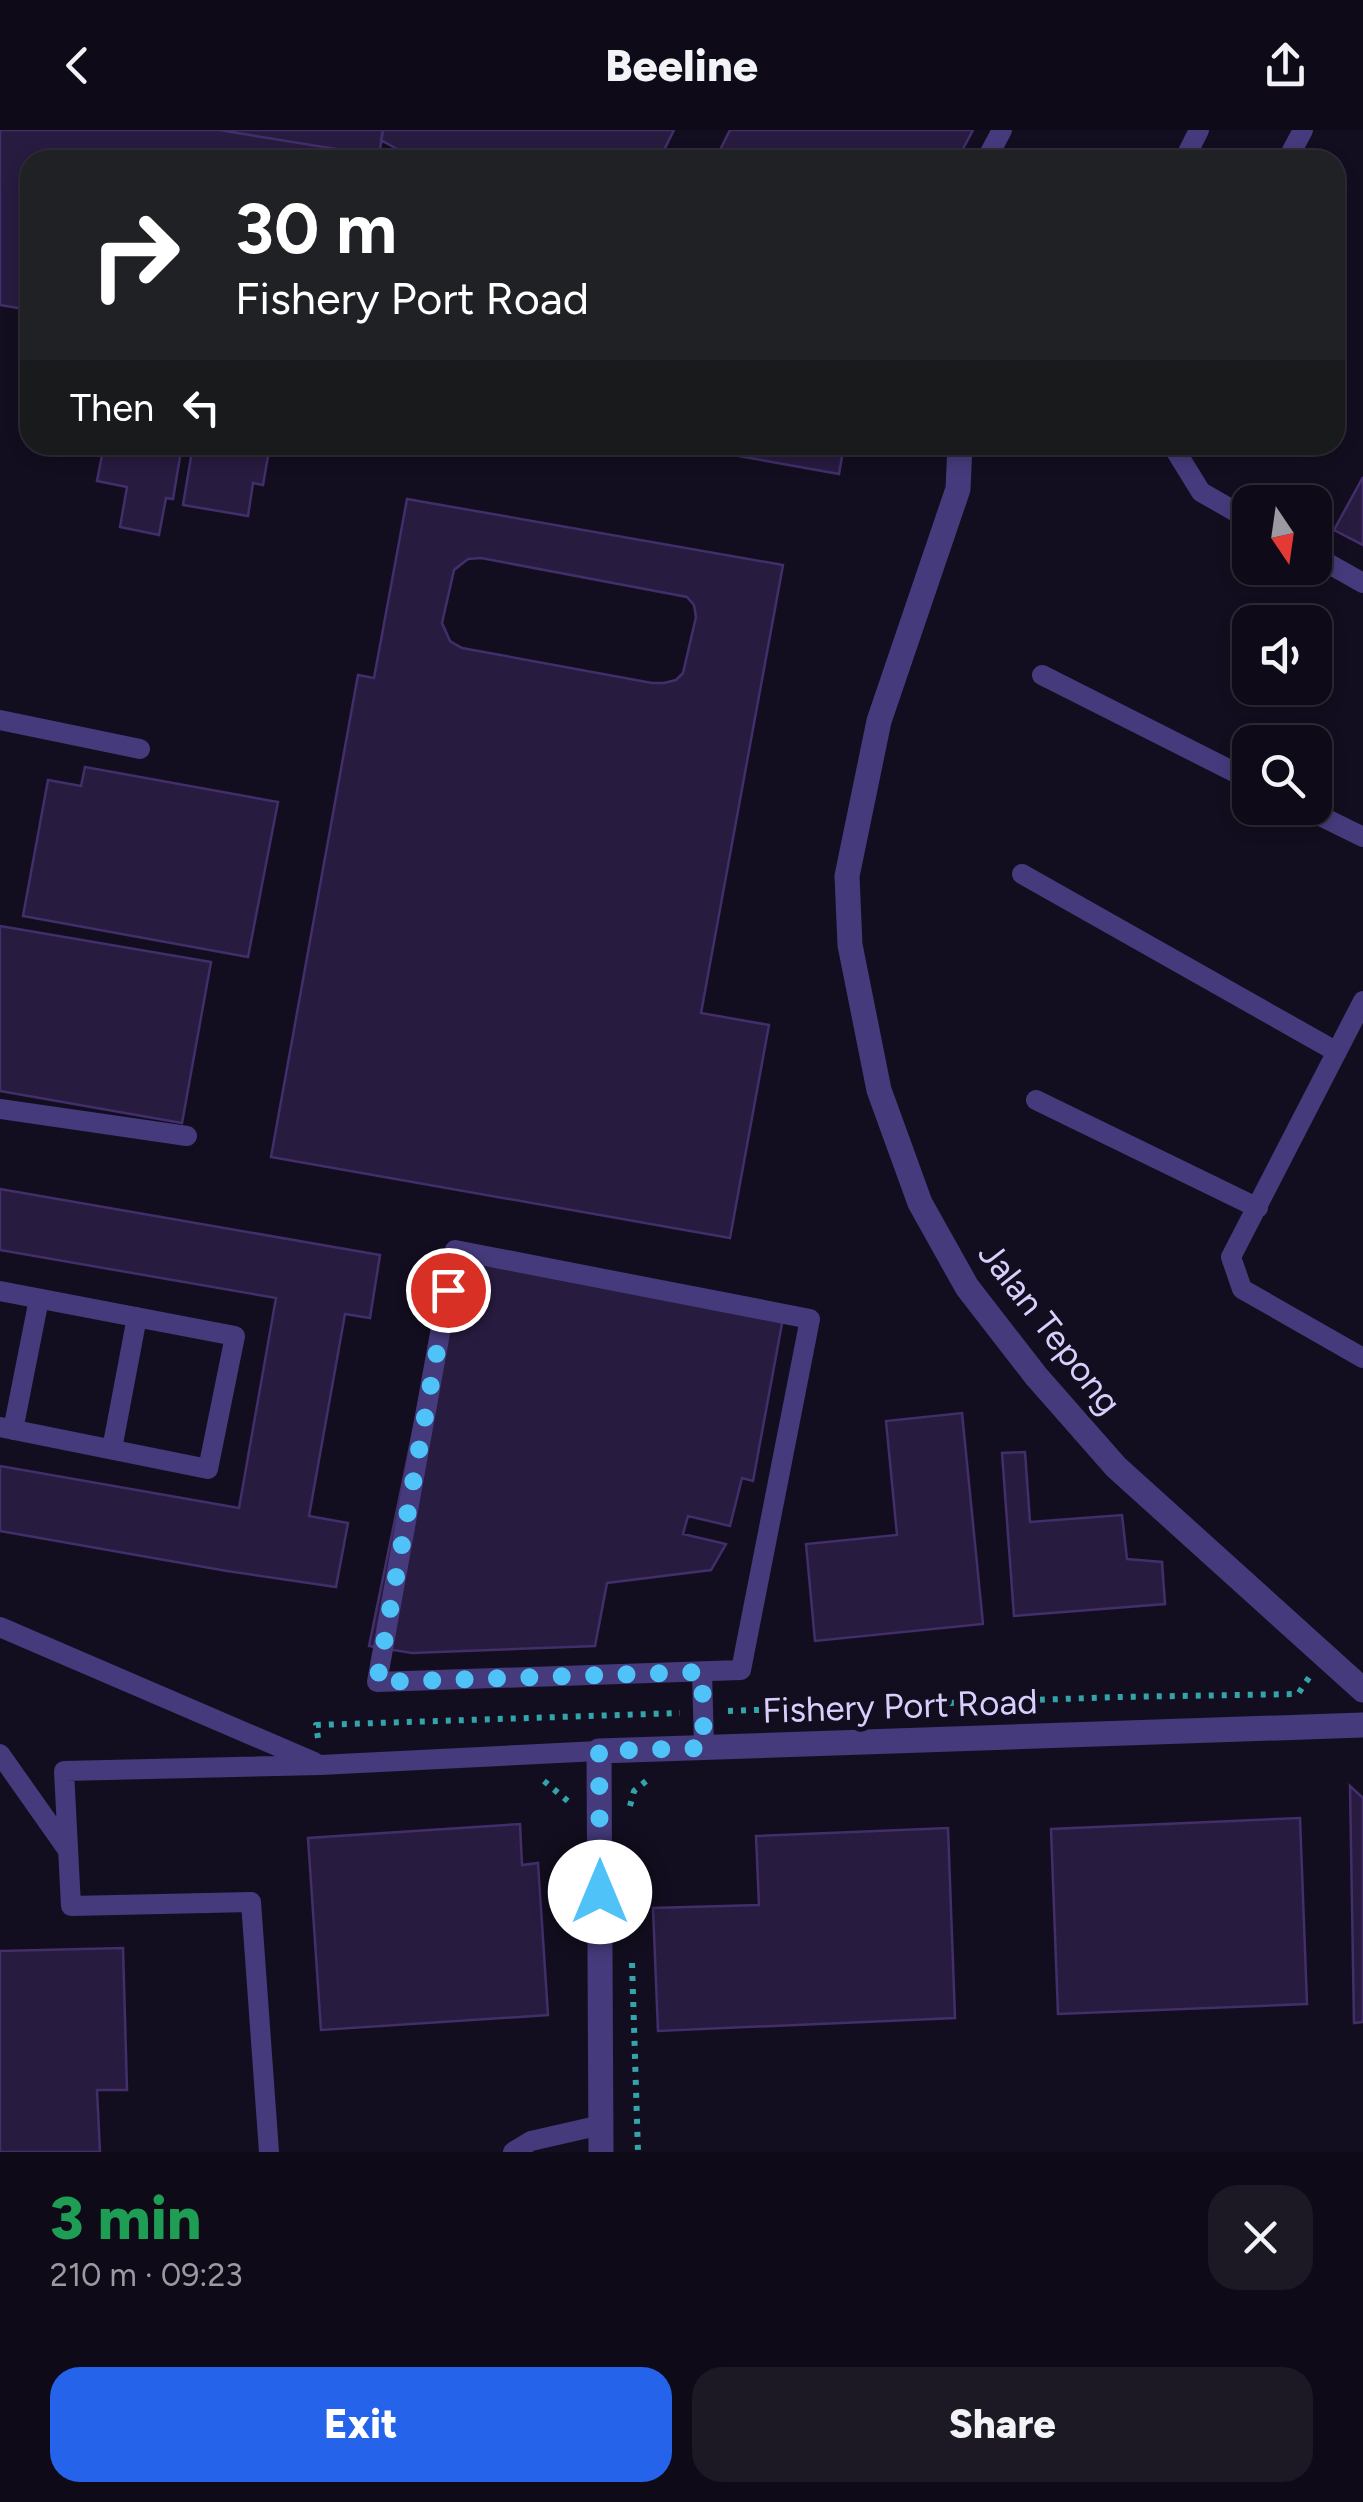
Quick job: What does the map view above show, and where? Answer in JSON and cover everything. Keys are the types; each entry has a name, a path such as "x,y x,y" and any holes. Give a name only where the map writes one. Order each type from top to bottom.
{"street":[{"name":"Jalan Tepong","path":"960,455 958,489 879,721 846,876 850,945 879,1090 920,1203 967,1287 1013,1346 1116,1467 1363,1690"},
{"name":"Fishery Port Road","path":"599,1751 1363,1725"},
{"path":"599,1751 600,2152"}],"lane":[{"path":"1178,455 1201,492 1232,510"},
{"path":"1332,566 1363,584"},
{"path":"1042,675 1232,771"},
{"path":"0,720 140,748"},
{"path":"1332,822 1363,837"},
{"path":"1022,874 1337,1052"},
{"path":"1363,1001 1231,1258 1242,1289 1363,1358"},
{"path":"1036,1100 1258,1208"},
{"path":"0,1109 187,1136"},
{"path":"455,1250 810,1319 741,1670 702,1672 377,1682 455,1250"},
{"path":"0,1292 39,1299 137,1317 235,1336 208,1468 7,1428 39,1299"},
{"path":"112,1449 137,1317"},
{"path":"0,1627 320,1765"},
{"path":"702,1672 704,1748"},
{"path":"269,2152 251,1902 70,1906 64,1771 320,1765 599,1751"},
{"path":"0,1754 68,1850"},
{"path":"514,2152 531,2141 601,2125"}],"path":[{"path":"710,1712 1298,1694 1320,1652"},
{"path":"320,1765 316,1724 690,1712"},
{"path":"629,1810 634,1791 656,1772"},
{"path":"531,1778 546,1782 570,1803 572,1819"},
{"path":"632,1949 638,2152"}],"building":[{"path":"0,130 219,130 342,150 20,150 20,308 0,305"},
{"path":"219,130 383,130 380,150 342,150"},
{"path":"383,130 674,130 664,150 399,150 381,140"},
{"path":"730,130 973,130 962,150 720,150"},
{"path":"102,455 180,455 173,499 166,498 159,535 120,527 127,487 97,481"},
{"path":"191,455 268,455 263,485 253,483 248,516 183,505"},
{"path":"733,455 842,455 839,474"},
{"path":"1363,477 1363,545 1334,530"},
{"path":"407,499 783,565 701,1013 769,1025 730,1238 271,1157 358,675 374,678","holes":["481,558 687,597 694,605 696,617 683,673 664,683 462,648 450,641 442,623 454,570 468,559"]},
{"path":"85,767 278,802 248,957 23,916 48,780 81,786"},
{"path":"0,926 211,962 182,1123 0,1091"},
{"path":"0,1189 380,1255 370,1318 345,1314 309,1516 348,1523 336,1587 0,1531 0,1466 239,1508 276,1298 0,1250"},
{"path":"449,1256 783,1318 753,1481 742,1478 730,1526 688,1516 683,1534 726,1544 711,1570 607,1583 595,1646 412,1653 369,1646"},
{"path":"962,1413 983,1624 815,1641 806,1544 897,1535 886,1421"},
{"path":"1025,1452 1030,1522 1122,1515 1127,1559 1162,1562 1165,1604 1014,1616 1002,1453"},
{"path":"1350,1786 1363,1798 1363,2022 1354,2023"},
{"path":"1300,1818 1307,2004 1058,2014 1051,1829"},
{"path":"520,1824 522,1865 538,1863 548,2015 321,2030 308,1838"},
{"path":"948,1828 955,2018 658,2031 653,1908 759,1905 756,1836"},
{"path":"123,1948 127,2090 97,2090 100,2152 0,2152 0,1951"}],"route":[{"path":"448,1290 377,1682 702,1672 704,1748 599,1751 600,1892"}]}
